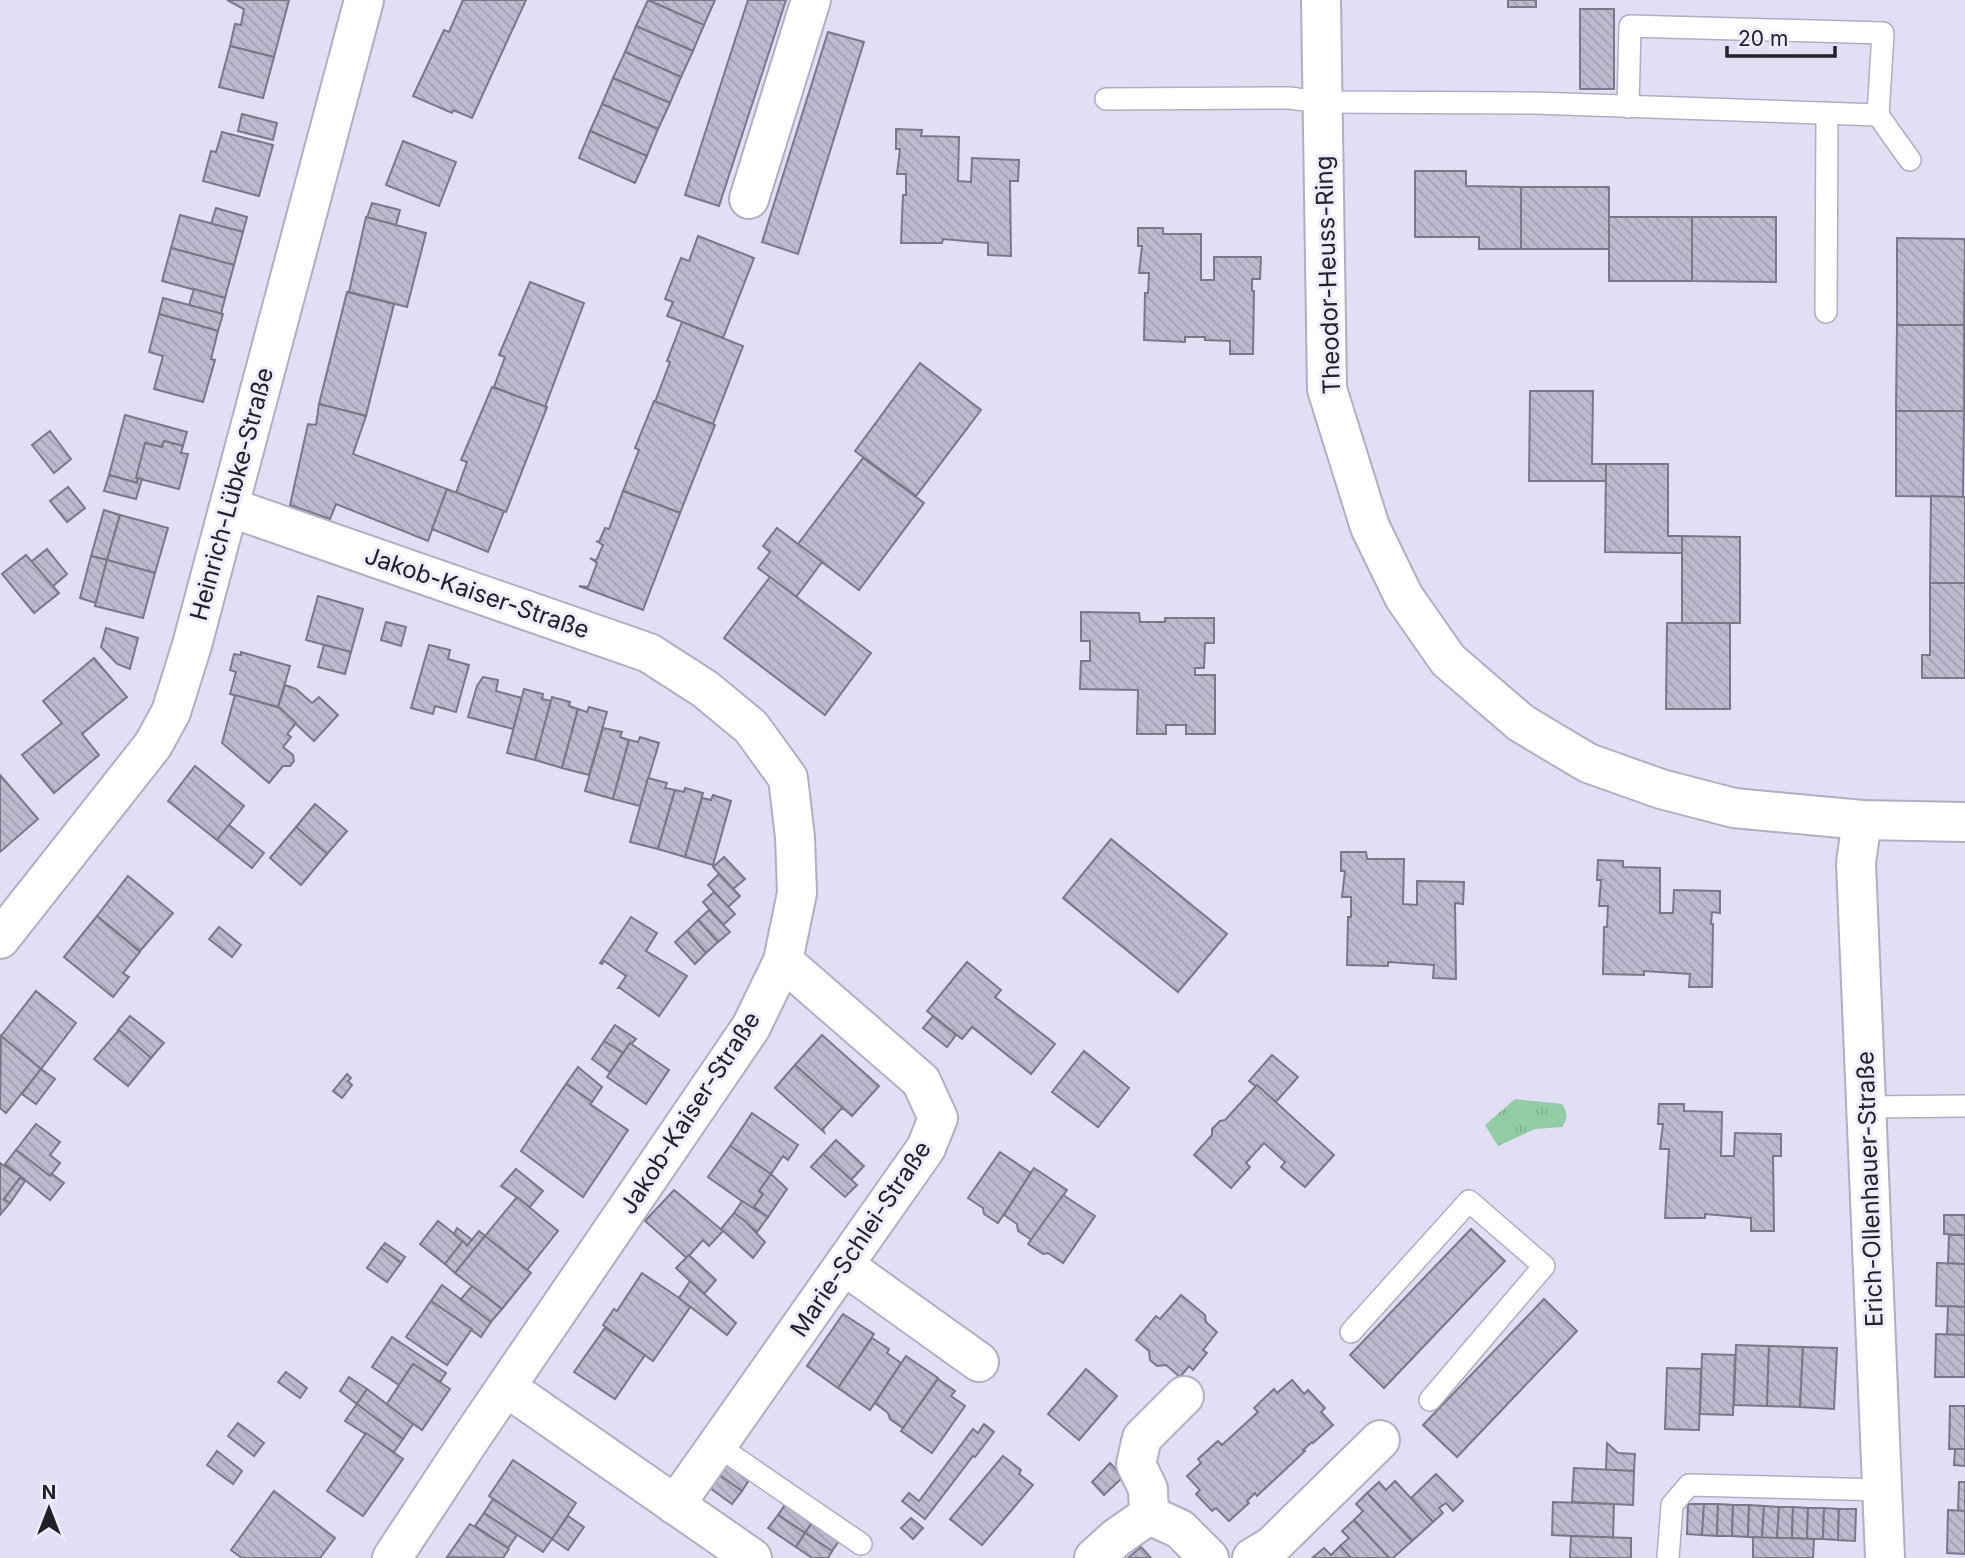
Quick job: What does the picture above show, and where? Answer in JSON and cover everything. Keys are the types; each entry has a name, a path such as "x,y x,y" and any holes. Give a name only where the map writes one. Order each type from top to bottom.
{"street":[{"name":"Heinrich-Lübke-Straße","path":"0,939 153,744 171,712 192,645 364,0"},
{"path":"749,199 811,0"},
{"name":"Theodor-Heuss-Ring","path":"1321,0 1327,389 1370,527 1404,597 1448,660 1521,723 1588,763 1661,789 1734,808 1862,820 1965,822"},
{"name":"Jakob-Kaiser-Straße","path":"229,507 649,653 705,689 751,727 788,778 795,837 797,893 783,961 751,1027 392,1558"},
{"name":"Erich-Ollenhauer-Straße","path":"1862,820 1856,863 1885,1558"},
{"name":"Marie-Schlei-Straße","path":"676,1505 926,1148 938,1118 921,1081 783,961"},
{"path":"845,1266 979,1362"},
{"path":"506,1387 752,1558"},
{"path":"1149,1515 1148,1489 1136,1464 1142,1438 1184,1396"},
{"path":"1252,1558 1272,1546 1380,1440"},
{"path":"1094,1558 1116,1538 1149,1515"},
{"path":"1149,1515 1180,1529 1209,1558"}],"lane":[{"path":"1628,107 1630,26 1883,33 1878,115 1910,160"},
{"path":"1106,99 1289,98 1322,102 1534,103 1878,115"},
{"path":"1826,312 1827,113"},
{"path":"1867,1107 1965,1107"},
{"path":"1351,1332 1469,1201 1544,1266 1430,1400"},
{"path":"718,1446 861,1544"},
{"path":"1668,1558 1672,1505 1689,1485 1883,1490"}],"green space":[{"path":"1515,1099 1562,1104 1566,1116 1562,1127 1535,1129 1498,1146 1485,1125"}],"building":[{"path":"227,0 289,0 274,57 230,46 235,24 241,25 244,9"},
{"path":"463,0 526,0 472,118 453,110 452,113 413,96 444,30 449,32"},
{"path":"648,0 715,0 704,25"},
{"path":"648,0 704,25 693,51 636,26"},
{"path":"748,0 786,0 719,206 685,195"},
{"path":"1508,0 1536,0 1536,7 1508,7"},
{"path":"1580,9 1614,9 1614,89 1580,89"},
{"path":"636,26 693,51 681,77 625,52"},
{"path":"828,32 864,42 798,254 762,242"},
{"path":"230,46 274,57 263,98 219,87"},
{"path":"625,52 681,77 670,103 613,78"},
{"path":"613,78 670,103 658,129 602,104"},
{"path":"602,104 658,129 647,156 590,131"},
{"path":"242,114 277,123 273,140 238,131"},
{"path":"896,129 922,130 921,136 959,137 958,181 971,182 972,158 1019,160 1018,181 1010,181 1011,256 988,255 988,243 943,239 942,243 901,243 906,174 897,174 900,149 896,149"},
{"path":"590,131 647,156 635,183 579,158"},
{"path":"222,132 273,145 259,196 203,181 211,151 216,152"},
{"path":"403,141 456,162 439,206 386,185"},
{"path":"1415,171 1466,171 1466,186 1521,187 1521,249 1479,249 1479,237 1415,237"},
{"path":"1521,187 1609,187 1609,249 1521,249"},
{"path":"372,203 400,210 396,225 367,218"},
{"path":"216,208 247,217 243,232 211,224"},
{"path":"180,215 243,232 234,265 171,248"},
{"path":"366,217 426,233 407,307 349,292"},
{"path":"1609,217 1692,217 1692,281 1609,281"},
{"path":"1692,217 1776,217 1776,282 1692,281"},
{"path":"1138,228 1163,228 1163,234 1201,234 1201,280 1214,280 1214,257 1261,257 1260,279 1252,279 1253,354 1230,354 1230,341 1205,340 1205,337 1185,337 1185,342 1144,340 1145,293 1148,293 1149,273 1139,273 1142,246 1138,246"},
{"path":"698,236 754,258 723,338 667,316 673,302 665,299 681,258 689,261"},
{"path":"1897,238 1965,239 1964,325 1897,325"},
{"path":"171,248 234,265 225,298 162,281"},
{"path":"530,282 584,303 545,407 494,387 505,357 499,355"},
{"path":"194,289 225,298 221,314 189,305"},
{"path":"347,292 394,304 366,416 319,404"},
{"path":"163,298 223,314 218,331 159,314"},
{"path":"159,314 218,331 211,359 215,360 203,402 154,389 163,356 149,352"},
{"path":"682,322 743,346 713,424 655,402"},
{"path":"1897,325 1964,325 1964,411 1896,411"},
{"path":"920,363 981,410 916,496 855,451"},
{"path":"492,387 547,407 506,512 456,493 467,462 461,460"},
{"path":"1530,391 1593,391 1592,464 1606,464 1606,481 1529,481"},
{"path":"654,401 715,425 680,513 623,491 639,450 635,448"},
{"path":"319,404 366,416 353,454 447,489 428,541 336,504 330,519 290,505 308,424 316,425"},
{"path":"1896,411 1964,411 1963,497 1896,496"},
{"path":"125,415 187,432 183,446 164,441 162,447 145,443 137,483 109,475"},
{"path":"50,431 71,459 54,473 32,445"},
{"path":"164,441 183,446 181,453 188,454 179,489 136,478 145,443 162,447"},
{"path":"863,458 924,503 859,590 798,544"},
{"path":"1606,464 1668,464 1668,536 1682,536 1682,553 1605,552"},
{"path":"109,475 137,483 138,478 142,479 136,499 104,491"},
{"path":"68,487 85,508 67,522 50,501"},
{"path":"447,489 504,511 488,552 432,529"},
{"path":"623,491 680,513 643,610 579,586 588,587 597,563 590,558 596,561 603,545 596,541 599,542 605,528 609,529"},
{"path":"1931,496 1965,497 1965,583 1930,583"},
{"path":"104,510 120,515 107,560 91,556"},
{"path":"120,515 168,528 155,573 107,560"},
{"path":"777,528 822,562 796,597 758,568 770,552 763,546"},
{"path":"1682,536 1740,537 1740,623 1682,623"},
{"path":"47,549 67,574 52,587 31,562"},
{"path":"26,555 59,593 34,613 2,574"},
{"path":"91,556 107,560 96,603 80,598"},
{"path":"107,560 155,573 143,618 95,606"},
{"path":"770,577 871,653 825,715 724,638"},
{"path":"1930,583 1965,583 1965,678 1922,678 1922,655 1930,655"},
{"path":"318,596 363,609 351,652 306,640"},
{"path":"1081,612 1139,613 1140,622 1165,622 1165,618 1214,618 1214,643 1205,643 1204,668 1195,668 1195,675 1215,675 1215,734 1186,734 1186,725 1166,725 1166,734 1137,734 1138,690 1080,689 1081,661 1090,661 1090,641 1081,641"},
{"path":"386,622 406,627 401,646 381,640"},
{"path":"1667,623 1730,623 1730,709 1666,709"},
{"path":"106,628 138,638 130,669 117,664 101,647"},
{"path":"324,645 351,652 345,674 318,667"},
{"path":"429,645 450,650 448,659 469,665 456,712 435,706 433,714 411,708"},
{"path":"241,652 290,666 278,707 230,694 236,672 230,670 234,654 241,655"},
{"path":"94,658 127,697 82,734 99,755 54,793 22,755 62,723 43,701"},
{"path":"483,677 498,680 496,691 522,698 513,729 468,717 477,686"},
{"path":"285,685 296,689 312,703 319,697 338,715 314,741 278,707"},
{"path":"524,689 543,694 542,699 551,701 535,760 507,753"},
{"path":"235,695 280,708 296,723 287,734 291,737 283,747 293,755 294,761 290,766 283,766 269,783 222,743"},
{"path":"552,697 570,702 569,706 578,709 562,768 535,760"},
{"path":"589,707 607,712 589,775 562,768 578,709 587,712"},
{"path":"603,728 622,732 620,737 629,740 613,799 585,791"},
{"path":"640,737 659,743 640,806 613,799 629,740 638,742"},
{"path":"195,766 244,806 217,840 168,801"},
{"path":"0,775 38,819 0,852"},
{"path":"648,778 667,783 665,788 675,790 658,849 630,842"},
{"path":"685,788 703,793 685,857 658,849 675,790 684,792"},
{"path":"713,795 731,801 713,865 685,857 702,798 711,800"},
{"path":"315,804 347,831 327,854 296,827"},
{"path":"229,825 264,853 252,868 217,840"},
{"path":"296,827 327,854 301,885 270,858"},
{"path":"1111,839 1227,934 1178,992 1063,898"},
{"path":"1341,852 1366,852 1367,859 1404,859 1403,904 1417,905 1417,881 1464,882 1463,904 1455,903 1456,979 1433,978 1434,965 1388,962 1388,966 1347,965 1351,897 1342,897 1345,871 1341,871"},
{"path":"724,857 745,879 733,889 713,867"},
{"path":"1598,860 1623,861 1623,867 1660,868 1660,913 1673,913 1674,890 1720,891 1720,913 1712,912 1711,924 1712,987 1689,987 1690,974 1644,971 1644,975 1603,974 1604,927 1607,927 1608,906 1599,906 1601,880 1597,880"},
{"path":"719,874 740,896 728,907 708,885"},
{"path":"128,876 173,913 140,951 97,916"},
{"path":"714,892 735,914 723,925 703,902"},
{"path":"709,910 730,932 718,942 698,920"},
{"path":"97,916 140,952 123,973 129,977 113,997 64,957"},
{"path":"631,917 657,933 646,951 687,976 659,1016 618,988 626,976 604,961 600,963"},
{"path":"698,920 718,942 706,953 687,931"},
{"path":"219,927 241,945 232,957 209,939"},
{"path":"687,931 706,953 695,964 675,942"},
{"path":"967,962 1001,990 995,997 1055,1044 1031,1074 972,1027 962,1039 927,1011"},
{"path":"36,991 76,1023 41,1069 1,1036"},
{"path":"130,1016 164,1043 151,1058 118,1030"},
{"path":"933,1016 956,1035 947,1047 923,1028"},
{"path":"615,1025 636,1039 623,1053 604,1041"},
{"path":"119,1030 151,1058 128,1086 94,1059"},
{"path":"822,1035 879,1086 852,1116 795,1065"},
{"path":"1,1036 41,1069 6,1113 0,1108"},
{"path":"604,1041 623,1053 610,1072 592,1059"},
{"path":"630,1043 669,1070 646,1104 607,1077"},
{"path":"1084,1051 1129,1088 1098,1127 1052,1092"},
{"path":"1272,1055 1298,1077 1276,1102 1249,1081"},
{"path":"795,1065 844,1109 823,1129 824,1132 775,1088"},
{"path":"578,1067 602,1087 592,1102 566,1084"},
{"path":"41,1069 55,1079 36,1104 22,1094"},
{"path":"347,1074 352,1085 342,1098 333,1091"},
{"path":"566,1084 628,1130 583,1197 521,1151"},
{"path":"1257,1085 1334,1155 1305,1187 1281,1167 1285,1162 1264,1143 1246,1163 1250,1167 1231,1188 1194,1155 1212,1135 1212,1129 1225,1120"},
{"path":"1659,1104 1684,1104 1684,1111 1722,1112 1721,1156 1734,1156 1735,1133 1781,1134 1781,1156 1773,1156 1774,1231 1751,1231 1751,1218 1705,1214 1705,1218 1665,1218 1669,1149 1660,1149 1663,1124 1658,1124"},
{"path":"752,1113 798,1145 788,1160 783,1156 771,1174 730,1146"},
{"path":"36,1124 60,1142 50,1155 60,1163 50,1176 16,1150"},
{"path":"836,1140 864,1166 851,1180 823,1154"},
{"path":"730,1146 771,1174 759,1191 763,1194 753,1209 708,1177"},
{"path":"16,1150 50,1176 52,1174 64,1183 50,1200 5,1164"},
{"path":"1000,1152 1031,1173 998,1223 968,1198"},
{"path":"823,1154 857,1185 845,1197 811,1167"},
{"path":"0,1163 26,1180 20,1178 4,1199 10,1203 0,1215"},
{"path":"1034,1168 1067,1190 1032,1240 1018,1231 1017,1224 1004,1215"},
{"path":"516,1169 543,1191 530,1207 501,1186"},
{"path":"771,1174 787,1189 768,1217 754,1207 763,1194 759,1191"},
{"path":"20,1178 25,1181 10,1203 4,1199"},
{"path":"674,1190 723,1231 709,1246 703,1240 687,1258 645,1221"},
{"path":"1063,1195 1095,1216 1063,1263 1028,1244"},
{"path":"517,1197 558,1231 527,1270 485,1236"},
{"path":"742,1201 768,1217 757,1232 734,1213"},
{"path":"734,1213 765,1242 753,1258 721,1229"},
{"path":"1944,1215 1965,1215 1965,1235 1944,1234"},
{"path":"438,1221 463,1241 445,1264 420,1244"},
{"path":"457,1228 472,1240 467,1246 454,1234"},
{"path":"1471,1229 1505,1261 1384,1388 1350,1355"},
{"path":"479,1231 485,1236 455,1273 445,1264 463,1241 467,1246"},
{"path":"1949,1235 1965,1235 1965,1264 1948,1263"},
{"path":"485,1236 531,1273 502,1309 455,1273"},
{"path":"385,1243 405,1257 401,1263 381,1248"},
{"path":"381,1248 401,1263 387,1282 367,1268"},
{"path":"689,1255 716,1280 704,1294 676,1268"},
{"path":"1937,1263 1965,1264 1965,1307 1936,1306"},
{"path":"642,1273 691,1306 653,1361 603,1325 614,1309 617,1311"},
{"path":"690,1281 736,1323 727,1335 679,1298"},
{"path":"442,1285 491,1322 481,1337 431,1301"},
{"path":"472,1286 502,1309 491,1322 461,1299"},
{"path":"1181,1295 1205,1315 1206,1322 1217,1332 1203,1350 1207,1353 1193,1370 1189,1366 1180,1377 1166,1365 1157,1366 1150,1360 1149,1351 1136,1340 1156,1316 1160,1319"},
{"path":"1544,1299 1577,1331 1457,1457 1423,1425"},
{"path":"431,1301 472,1329 447,1365 406,1337"},
{"path":"1948,1306 1965,1307 1965,1335 1947,1335"},
{"path":"843,1314 874,1334 838,1388 807,1366"},
{"path":"605,1328 645,1355 615,1399 574,1372"},
{"path":"1936,1334 1965,1335 1965,1377 1935,1377"},
{"path":"392,1337 446,1373 440,1382 413,1364 399,1385 372,1367"},
{"path":"872,1338 889,1349 887,1353 901,1363 870,1410 838,1388"},
{"path":"1736,1345 1769,1346 1767,1406 1734,1405"},
{"path":"1769,1346 1803,1347 1800,1407 1767,1406"},
{"path":"1803,1347 1837,1348 1834,1409 1800,1407"},
{"path":"1702,1354 1735,1355 1733,1415 1700,1414"},
{"path":"906,1356 938,1378 903,1428 875,1403"},
{"path":"413,1364 450,1389 422,1430 386,1405"},
{"path":"1667,1368 1701,1369 1699,1430 1665,1429"},
{"path":"1086,1369 1117,1396 1079,1440 1048,1414"},
{"path":"286,1372 307,1388 300,1398 278,1382"},
{"path":"349,1377 367,1389 357,1404 340,1391"},
{"path":"938,1379 955,1391 951,1396 965,1406 932,1453 901,1431"},
{"path":"1292,1380 1304,1394 1308,1390 1325,1408 1321,1412 1333,1425 1303,1450 1305,1451 1257,1496 1255,1493 1247,1501 1249,1503 1229,1521 1216,1508 1212,1511 1196,1494 1200,1490 1187,1476 1201,1463 1198,1459 1218,1441 1222,1445 1258,1412 1254,1408 1274,1389 1277,1393"},
{"path":"367,1389 413,1424 403,1439 357,1404"},
{"path":"357,1404 403,1439 394,1452 345,1421"},
{"path":"1950,1406 1965,1406 1965,1449 1949,1449"},
{"path":"238,1423 264,1443 254,1456 228,1436"},
{"path":"984,1424 994,1432 925,1519 902,1501 909,1493 919,1501 973,1429 978,1433"},
{"path":"366,1433 403,1459 363,1516 327,1491"},
{"path":"1607,1443 1618,1453 1635,1454 1634,1471 1606,1470"},
{"path":"1955,1449 1965,1449 1965,1466 1954,1465"},
{"path":"217,1451 242,1471 233,1484 207,1465"},
{"path":"1003,1456 1021,1470 1019,1474 1033,1485 982,1545 950,1519"},
{"path":"724,1459 751,1477 742,1491 715,1472"},
{"path":"513,1460 576,1503 552,1539 489,1496"},
{"path":"1110,1463 1123,1477 1104,1495 1092,1482"},
{"path":"1574,1468 1634,1471 1633,1505 1572,1502"},
{"path":"715,1472 742,1491 732,1504 706,1485"},
{"path":"1436,1474 1463,1501 1453,1511 1446,1503 1439,1508 1443,1513 1433,1522 1411,1498"},
{"path":"1395,1481 1433,1522 1412,1541 1367,1493 1379,1482 1386,1490"},
{"path":"1959,1482 1965,1482 1965,1511 1958,1511"},
{"path":"274,1491 335,1538 320,1558 242,1558 231,1550"},
{"path":"1367,1493 1412,1541 1393,1558 1389,1558 1354,1520 1363,1511 1356,1504"},
{"path":"493,1499 552,1539 543,1552 484,1513"},
{"path":"787,1502 814,1520 805,1533 778,1515"},
{"path":"1553,1502 1614,1504 1613,1538 1552,1535"},
{"path":"1688,1504 1704,1504 1702,1535 1687,1534"},
{"path":"1704,1504 1718,1504 1717,1536 1702,1535"},
{"path":"1718,1504 1733,1505 1732,1536 1717,1536"},
{"path":"1733,1505 1749,1505 1748,1537 1732,1536"},
{"path":"1749,1505 1764,1506 1762,1538 1748,1537"},
{"path":"1764,1506 1779,1507 1777,1538 1762,1538"},
{"path":"1779,1507 1793,1507 1792,1538 1777,1538"},
{"path":"1793,1507 1808,1508 1807,1539 1792,1538"},
{"path":"1808,1508 1824,1508 1823,1539 1807,1539"},
{"path":"1824,1508 1839,1509 1838,1540 1823,1539"},
{"path":"1839,1509 1856,1509 1855,1541 1838,1540"},
{"path":"1948,1510 1965,1511 1965,1554 1947,1553"},
{"path":"484,1513 517,1535 508,1548 475,1526"},
{"path":"778,1515 805,1533 796,1547 768,1528"},
{"path":"568,1516 584,1527 568,1550 552,1539"},
{"path":"911,1518 923,1528 913,1539 901,1528"},
{"path":"814,1520 841,1538 832,1551 805,1533"},
{"path":"1354,1520 1389,1558 1351,1558 1340,1546 1349,1538 1342,1531"},
{"path":"470,1524 509,1549 503,1558 447,1557"},
{"path":"805,1533 832,1551 828,1558 812,1558 796,1547"},
{"path":"1571,1536 1631,1538 1631,1558 1570,1558"},
{"path":"1753,1537 1814,1539 1813,1558 1753,1558"},
{"path":"1340,1546 1351,1558 1312,1558 1324,1548 1331,1555"},
{"path":"1141,1547 1151,1558 1128,1558"}]}
